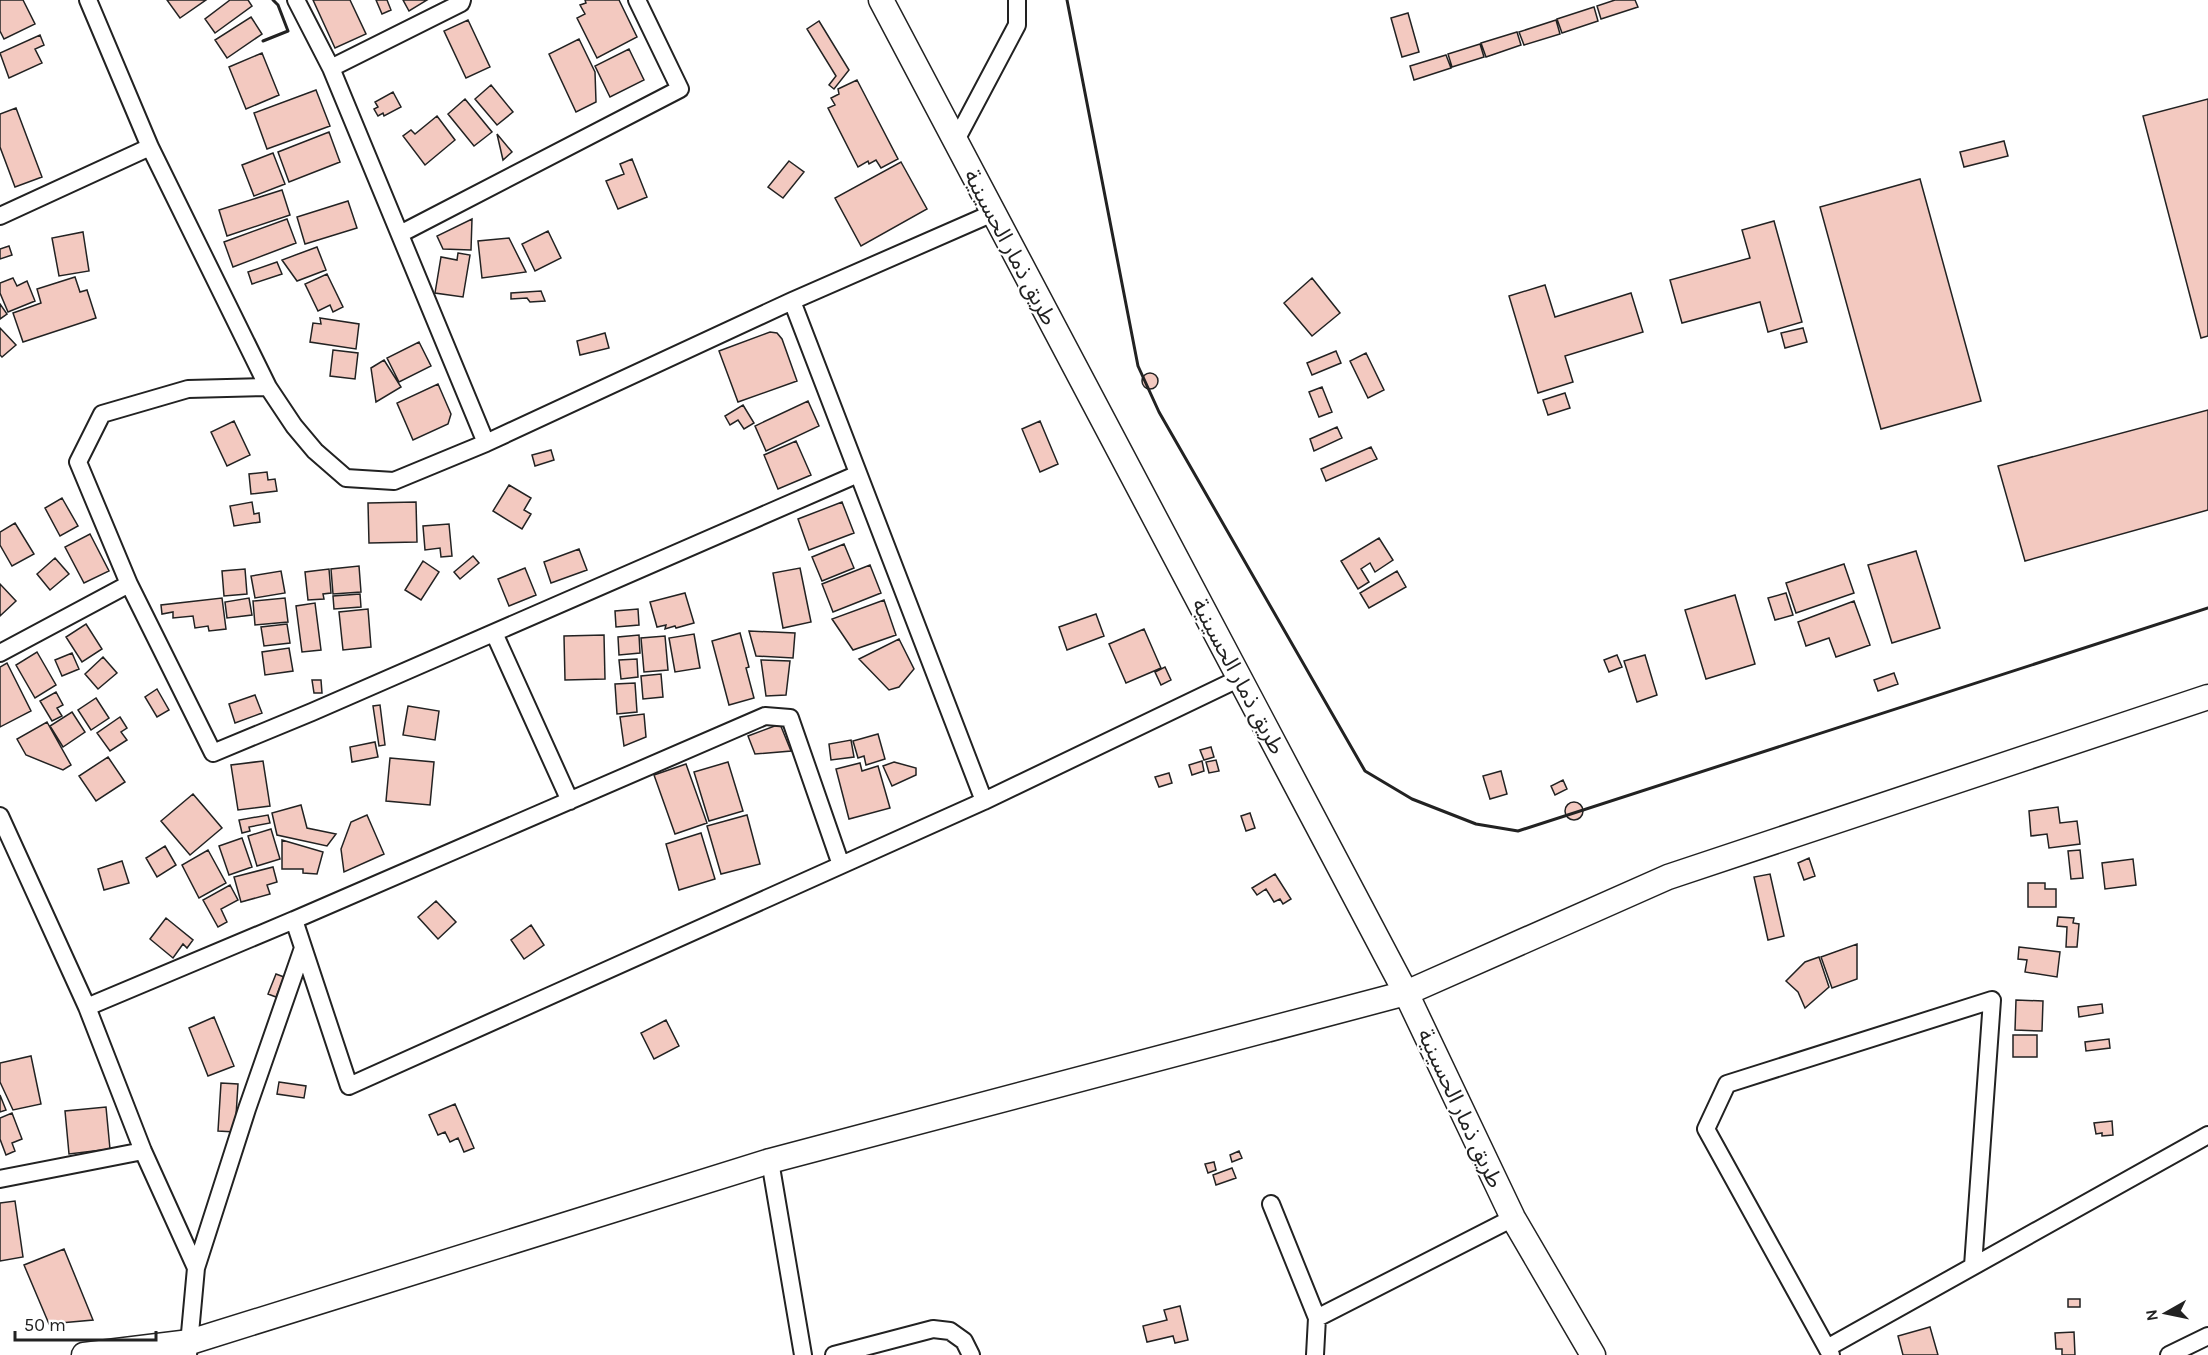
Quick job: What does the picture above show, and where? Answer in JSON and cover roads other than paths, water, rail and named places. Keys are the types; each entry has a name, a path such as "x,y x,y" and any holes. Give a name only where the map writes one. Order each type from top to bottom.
{"street":[{"path":"88,0 150,147 268,387 294,426 315,450 346,478 394,481 486,443 792,301 993,213"},
{"path":"296,0 331,68 486,443"},
{"path":"331,68 461,3 462,0"},
{"path":"400,234 680,89 637,0"},
{"name":"طريق ذمار الحسينية","path":"881,0 1406,993 1513,1218 1593,1355"},
{"path":"955,142 1017,24 1017,0"},
{"path":"0,214 150,147"},
{"path":"792,301 984,801"},
{"path":"268,387 188,389 102,414 78,462 129,584 213,753 858,474"},
{"path":"0,653 129,584"},
{"path":"494,633 570,801"},
{"path":"294,920 349,1086 984,801 1240,678"},
{"path":"84,1355 189,1349 770,1161 1406,993 1668,877 2208,697"},
{"path":"87,1008 765,716 790,718 841,865"},
{"path":"0,816 87,1008 143,1151 196,1268"},
{"path":"189,1349 196,1268 247,1109 303,948"},
{"path":"1973,1266 1992,1000 1727,1084 1706,1129 1829,1352 1973,1266 2208,1135"},
{"path":"0,1179 143,1151"},
{"path":"770,1161 802,1355"},
{"path":"1270,1204 1317,1318 1318,1353"},
{"path":"1317,1318 1513,1218"},
{"path":"834,1355 933,1329 941,1329 957,1335 964,1341 971,1355"},
{"path":"2169,1355 2208,1336"}]}
